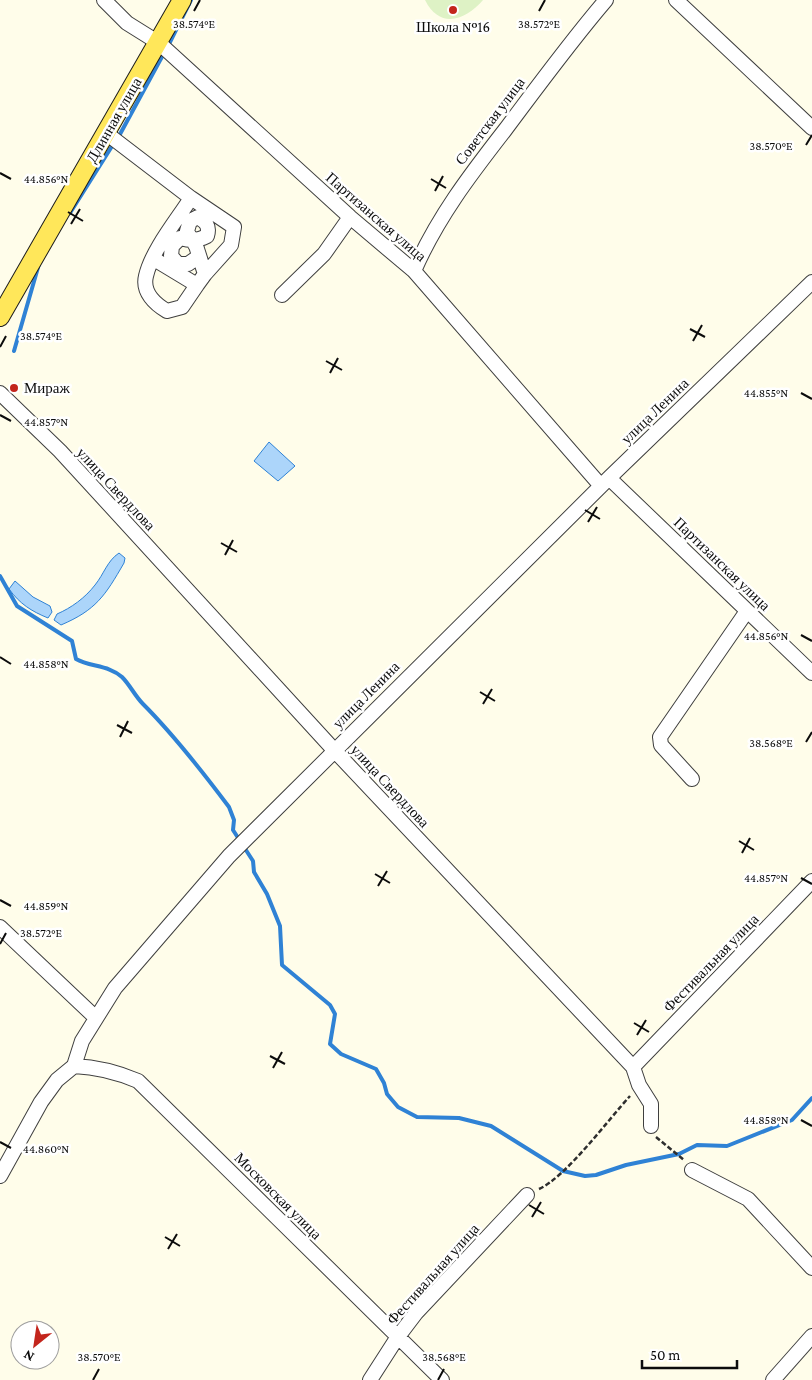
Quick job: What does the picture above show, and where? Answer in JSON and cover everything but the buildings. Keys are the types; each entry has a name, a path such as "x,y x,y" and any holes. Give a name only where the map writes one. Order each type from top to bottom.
{"main road":[{"name":"Длинная улица","path":"0,317 182,0"}],"street":[{"name":"Партизанская улица","path":"104,0 127,23 159,43 350,217 414,270 605,482 812,673"},
{"name":"Советская улица","path":"414,270 429,237 466,179 570,43 606,0"},
{"path":"676,0 812,128"},
{"path":"106,133 191,198 234,227 231,245 201,279 182,307 167,311 155,304 147,290 146,277 154,259 191,198"},
{"path":"282,295 324,254 350,217"},
{"path":"198,257 188,264 178,264 172,256 172,246 180,238 191,241 197,249 201,279"},
{"path":"154,259 201,279"},
{"name":"улица Ленина","path":"74,1066 82,1041 95,1017 115,988 229,856 605,482 812,282"},
{"name":"улица Свердлова","path":"0,393 60,451 334,750 633,1067 639,1085 651,1104 651,1126"},
{"path":"692,779 661,745 660,737 747,611"},
{"name":"Фестивальная улица","path":"633,1067 812,881"},
{"path":"0,927 95,1017"},
{"path":"0,1176 41,1102 57,1080 74,1066"},
{"name":"Московская улица","path":"74,1066 94,1067 123,1074 138,1081 397,1338 442,1380"},
{"path":"692,1170 748,1199 812,1268"},
{"name":"Фестивальная улица","path":"370,1380 397,1338 416,1313 527,1195"},
{"path":"773,1380 812,1336"}],"path":[{"path":"527,1195 550,1184 639,1085"},
{"path":"651,1126 656,1137 679,1154 692,1170"}],"green space":[{"name":"Школа №16","path":"425,0 483,0 469,13 453,19 438,15"}],"water":[{"path":"269,442 295,466 278,481 254,461"},
{"path":"119,553 125,558 124,563 98,601 83,614 61,625 54,620 57,614 73,606 91,590 111,560"},
{"path":"15,581 33,597 50,606 52,612 48,618 36,613 17,599 9,589"}],"waterway":[{"path":"169,44 191,0"},
{"path":"119,136 164,53"},
{"path":"70,213 114,143"},
{"path":"14,351 39,264"},
{"path":"0,576 17,606 72,641 76,659 111,670 128,683 140,701 188,754 229,807 234,820 233,830 253,861 254,872 267,894 280,926 282,965 330,1005 335,1014 330,1044 341,1054 376,1069 384,1083 387,1094 398,1107 417,1117 459,1118 491,1126 563,1171 585,1176 596,1175 626,1165 679,1154 697,1145 727,1146 792,1120 812,1098"}],"place":[{"name":"Школа №16","path":"453,10"},
{"name":"Мираж","path":"14,388"}]}
